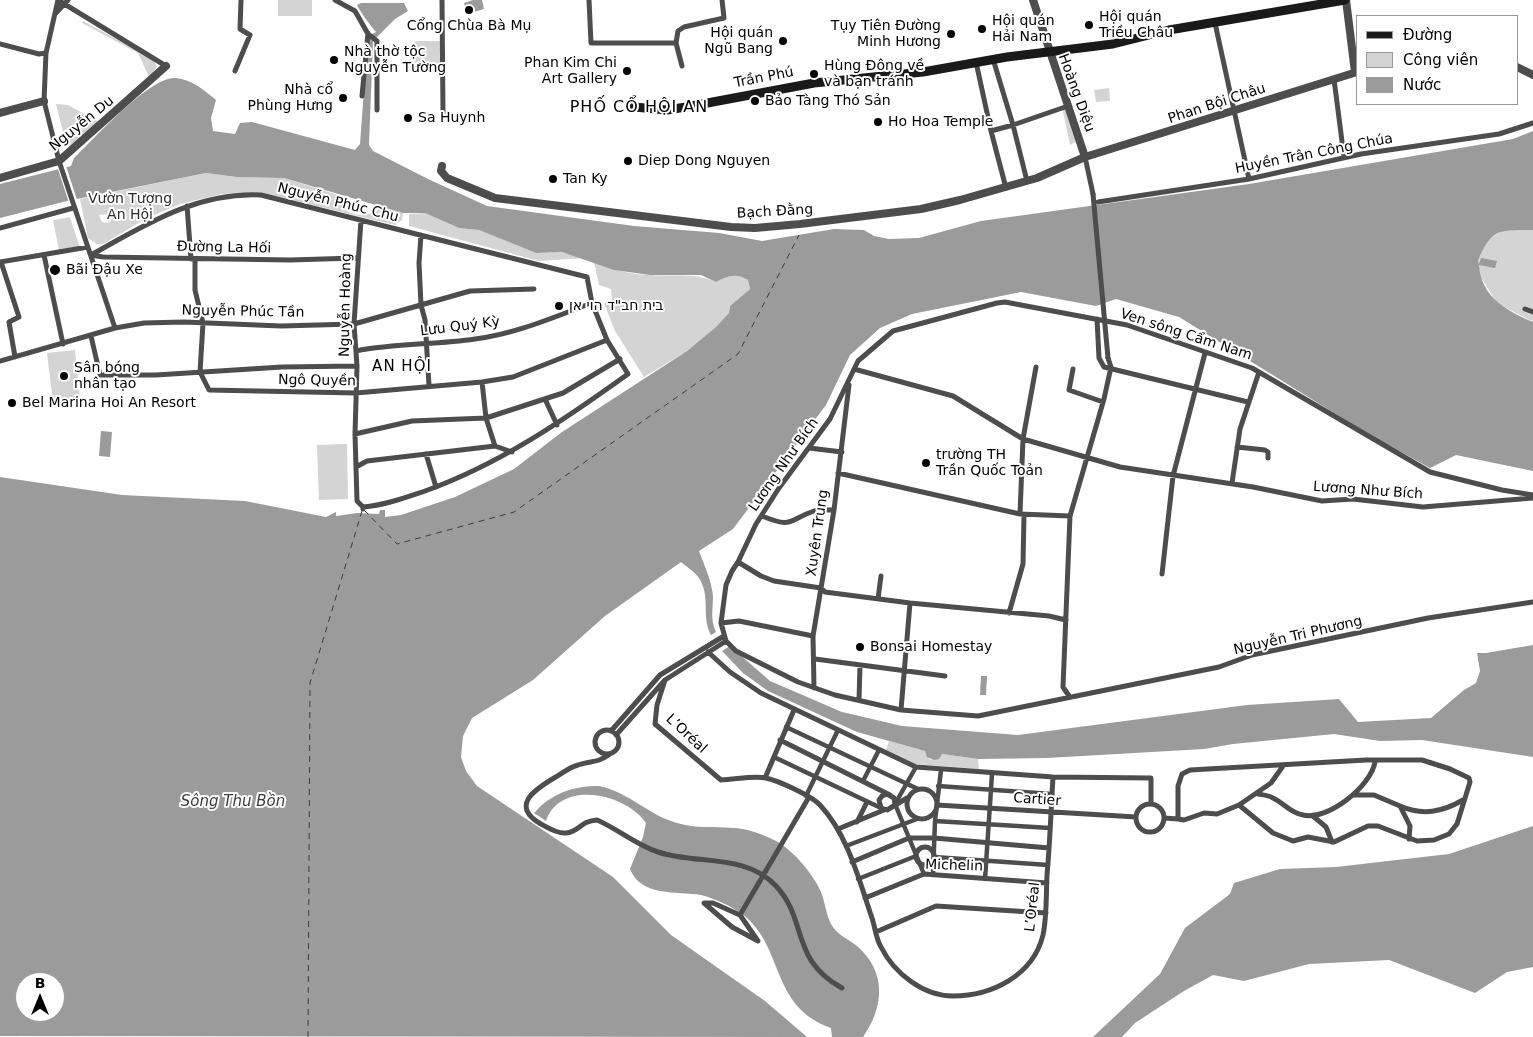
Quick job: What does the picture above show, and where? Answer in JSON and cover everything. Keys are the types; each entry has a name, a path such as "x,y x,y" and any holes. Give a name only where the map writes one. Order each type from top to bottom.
{"main road":[{"name":"Trần Phú","path":"634,106 667,110 788,87 882,75 923,72 993,59 1113,44 1169,30 1346,0"}],"street":[{"path":"115,328 73,208 44,101 46,53 58,0 67,2 166,66"},
{"path":"235,71 250,35 240,29 241,0"},
{"path":"335,0 355,11 368,33 377,41 377,110"},
{"path":"442,0 443,113"},
{"path":"589,0 591,43 676,43"},
{"path":"682,66 676,43 676,35 680,29 724,18 722,0"},
{"name":"Hoàng Diệu","path":"1033,0 1048,52 1085,157 1093,194 1108,358 1111,367"},
{"path":"1346,0 1356,72"},
{"path":"55,14 67,2"},
{"path":"1215,23 1248,180"},
{"path":"362,96 368,33"},
{"path":"0,44 39,54 46,53"},
{"path":"993,59 1013,125 1027,181"},
{"path":"976,62 990,131 1006,188"},
{"name":"Nguyễn Du","path":"0,178 60,164 157,77 166,66"},
{"path":"1518,68 1533,75"},
{"name":"Phan Bội Châu","path":"1085,157 1233,113 1356,72"},
{"path":"1334,79 1344,157"},
{"path":"0,113 44,101"},
{"path":"990,131 1068,106"},
{"name":"Huyền Trân Công Chúa","path":"1098,202 1248,180 1344,157 1499,134 1533,123"},
{"name":"Bạch Đằng","path":"442,166 441,171 447,178 494,198 654,218 755,228 921,209 1006,188 1085,157"},
{"name":"Nguyễn Phúc Chu","path":"91,255 158,217 187,206 234,196 260,195 587,278 592,303"},
{"path":"187,206 195,290 202,323 200,372"},
{"path":"0,228 73,208"},
{"name":"Nguyễn Hoàng","path":"360,220 356,258 354,324 357,366 355,434 357,501 363,508 385,505 436,487"},
{"path":"421,235 419,263 421,305 428,343 429,385"},
{"path":"15,357 9,332 9,322 19,317 0,262 88,247"},
{"path":"44,255 64,344"},
{"name":"Đường La Hối","path":"91,255 193,259 356,258"},
{"name":"Nguyễn Phúc Tần","path":"0,362 115,328 144,324 202,323 281,326 354,324 470,291 534,289"},
{"name":"Ven sông Cẩm Nam","path":"854,369 858,362 894,332 997,302 1097,319 1141,329 1258,372 1430,472 1533,497"},
{"path":"426,454 436,487 512,452 557,425 628,374 620,358 607,340 592,303"},
{"name":"Lưu Quý Kỳ","path":"356,351 379,346 475,340 513,332 592,303"},
{"path":"1525,309 1533,312"},
{"path":"1097,319 1101,363 1104,367 1111,367 1248,402"},
{"path":"91,336 100,375 357,366"},
{"name":"Ngô Quyền","path":"200,372 209,390 356,393 429,385 482,382 513,377 607,340"},
{"path":"1162,574 1172,476 1205,353"},
{"path":"355,434 412,421 486,418 562,393 620,358"},
{"path":"1009,613 1023,564 1023,439 1036,367"},
{"path":"725,638 736,651 814,688 901,710 978,716 1059,701 1068,696 1063,687 1070,516 1088,457 1111,367"},
{"name":"Lương Như Bích","path":"725,638 721,622 726,585 756,524 779,488 830,419 854,369 953,396 1023,439 1120,467 1232,484 1322,501 1353,499 1423,507 1533,497"},
{"path":"1073,369 1069,390 1103,402"},
{"path":"1232,484 1237,447 1248,402 1258,372"},
{"path":"482,382 486,418 495,446"},
{"name":"Xuyên Trung","path":"814,688 815,659 813,636 834,510 849,382"},
{"path":"545,399 557,425"},
{"path":"356,467 367,461 495,446 512,452"},
{"path":"1237,447 1265,450 1268,452 1268,458"},
{"path":"809,448 842,452"},
{"path":"838,473 1022,515 1070,516"},
{"path":"762,516 779,523 789,523 814,511 834,510"},
{"path":"738,562 761,576 774,581 822,588 825,592 910,603 1049,616 1066,620"},
{"path":"878,599 880,576"},
{"name":"Nguyễn Tri Phương","path":"1068,696 1219,668 1252,655 1428,618 1533,602"},
{"path":"901,710 906,669 910,603"},
{"path":"721,622 739,621 813,636"},
{"path":"616,735 665,680 708,652 725,638"},
{"path":"610,754 598,751 595,744 600,733 611,731 660,675 725,638"},
{"path":"708,652 730,672 761,693 916,767 1053,777 1151,778 1150,803"},
{"path":"815,659 906,669 945,676"},
{"path":"859,700 860,665"},
{"name":"L’Oréal","path":"665,680 657,705 656,724 721,780 765,778 819,804 838,829 846,846 880,946 896,968 910,981 927,991 949,996 971,996 991,991 1008,982 1028,964 1043,937 1053,777"},
{"path":"765,778 794,710"},
{"path":"786,726 907,784 931,792 937,804"},
{"path":"740,915 807,797 838,730"},
{"path":"611,731 616,735 618,746 610,754 599,762 577,765 532,792 526,808 528,813 549,828 565,833 574,831 587,821 598,820 655,851 693,860 729,862 746,866 775,885 785,898 808,958 826,978 842,988"},
{"path":"780,740 894,798 924,874"},
{"path":"863,781 879,750"},
{"path":"774,757 884,810"},
{"path":"1178,819 1178,786 1182,774 1186,771 1422,760 1450,769 1468,778 1470,782 1457,824 1449,834 1434,840 1417,841 1396,831 1378,826 1368,826 1342,840 1332,842 1308,837 1293,840 1282,837 1239,805"},
{"path":"1313,816 1323,813 1353,795 1368,778 1375,762"},
{"path":"1164,818 1184,820 1204,813 1217,814 1239,805 1258,794 1278,775 1283,766"},
{"path":"838,829 892,808 916,767"},
{"path":"933,875 935,821 941,770"},
{"path":"985,879 992,774"},
{"path":"938,786 1052,794"},
{"path":"895,804 907,798 918,789"},
{"path":"1258,794 1274,798 1294,812 1313,816 1326,827 1332,842"},
{"path":"1353,795 1374,794 1400,806 1430,813 1444,810 1463,800"},
{"path":"884,810 879,805 879,800 882,796 890,795"},
{"path":"907,798 907,810 917,819"},
{"path":"857,822 867,802"},
{"path":"1150,803 1159,807 1164,818 1160,828 1151,832 1139,827 1136,817 1142,806 1150,803"},
{"path":"846,846 917,819 931,817 937,804"},
{"name":"Cartier","path":"937,804 1051,813 1136,817"},
{"path":"1400,806 1410,826 1410,839"},
{"path":"935,821 1050,828"},
{"path":"852,862 909,838 934,838 1049,848"},
{"path":"858,879 916,856 920,850 927,848 933,852 934,857 931,862 923,865 918,862 916,856"},
{"path":"934,857 1048,865"},
{"name":"Michelin","path":"865,898 924,874 1047,883"},
{"path":"704,903 713,903 740,915 758,941 732,927 704,903"},
{"path":"876,932 936,906 1046,913"}],"green space":[{"path":"278,0 312,0 312,16 278,16"},
{"path":"83,21 153,59 157,67 149,77 138,53 82,23"},
{"path":"415,41 440,41 441,67 415,65"},
{"path":"1109,88 1110,101 1096,102 1094,90"},
{"path":"56,104 68,105 99,122 70,146 65,140"},
{"path":"1065,106 1077,141 1070,145 1062,107"},
{"name":"Vườn Tượng An Hội","path":"206,173 237,177 284,178 338,195 340,203 344,208 356,214 370,214 382,207 403,213 402,220 395,225 271,195 222,194 180,204 147,218 103,244 97,244 88,238 80,199","holes":["112,214 112,219 108,223 102,222 99,215"]},
{"path":"425,213 459,228 479,230 536,253 562,252 585,258 539,261 409,226 409,214"},
{"name":"Bãi Đậu Xe","path":"70,217 80,248 59,250 53,220"},
{"path":"1504,230 1533,230 1533,322 1497,303 1480,276 1478,261 1486,241"},
{"path":"594,262 629,273 692,276 716,282 728,276 740,276 748,280 750,289 730,306 729,313 716,327 687,351 644,377 615,331 604,303 612,299 611,289 599,285"},
{"name":"Sân bóng nhân tạo","path":"75,350 80,399 53,402 47,353"},
{"path":"347,444 348,499 319,500 317,445"},
{"path":"889,741 925,751 929,759 934,760 941,754 978,759 979,769 915,764 886,750"}],"water":[{"path":"482,0 484,9 467,14 464,3"},
{"name":"Sông Thu Bồn","path":"361,3 404,3 408,11 395,19 373,41 369,145 373,151 487,206 634,226 719,233 762,241 834,229 864,230 874,236 889,239 919,238 981,221 1249,184 1513,139 1533,131 1533,230 1512,230 1498,233 1487,242 1478,261 1479,264 1481,258 1497,261 1495,268 1479,265 1485,286 1490,294 1505,308 1533,322 1533,471 1456,455 1430,468 1368,434 1179,317 1116,299 1096,306 1021,292 912,314 880,328 850,355 826,405 733,529 699,551 711,585 713,597 712,619 716,632 711,635 708,628 703,585 699,578 681,562 605,616 533,680 472,718 463,736 461,757 466,771 477,786 613,877 671,935 765,1001 807,1037 0,1036 0,477 122,495 245,501 326,517 336,512 336,516 357,513 379,514 380,510 385,510 385,517 401,515 455,497 514,469 562,432 687,351 716,327 729,313 730,306 750,289 748,280 736,276 728,276 716,282 701,275 650,275 614,270 562,252 536,253 479,230 459,228 425,213 403,213 284,178 237,177 206,173 67,201 0,218 0,184 71,166 74,158 123,110 152,87 165,80 176,78 188,81 216,100 211,118 213,131 235,134 240,123 252,122 355,150 360,144 368,36 376,32 357,5"},
{"path":"101,431 112,432 110,457 99,456"},
{"path":"1533,645 1533,757 1422,740 1380,741 1334,734 1233,744 1204,749 1047,758 978,759 942,754 939,759 934,760 927,757 925,751 857,732 768,691 743,673 722,651 730,646 770,681 842,712 902,726 1018,735 1247,705 1339,699 1358,722 1431,718 1464,690 1476,683 1480,671 1477,653"},
{"path":"981,676 987,676 986,695 980,695"},
{"path":"599,786 620,793 657,815 677,823 698,827 738,828 761,834 783,845 796,857 818,885 833,928 857,946 874,967 878,978 878,1002 870,1026 863,1037 832,1037 831,1028 811,1018 797,1005 787,991 773,958 756,927 742,914 712,898 661,891 642,884 635,878 630,869 643,837 646,823 637,813 624,804 594,795 579,795 565,799 553,808 546,821 534,813 548,800 564,792 580,787"},
{"path":"1533,826 1533,967 1507,972 1475,993 1389,960 1309,964 1244,981 1213,975 1184,991 1135,1023 1122,1037 1093,1037 1160,974 1185,928 1230,894 1234,883 1280,869 1336,867 1449,854"}],"pier":[{"path":"66,166 77,200 69,203 58,169"}],"ferry route":[{"path":"364,510 397,544 514,512 738,354 799,235"},
{"path":"308,1037 310,683 362,511"}],"place":[{"name":"Cổng Chùa Bà Mụ","path":"469,10"},
{"name":"Hội quán Triều Châu","path":"1089,25"},
{"name":"Hội quán Hải Nam","path":"982,29"},
{"name":"Tụy Tiên Đường Minh Hương","path":"951,34"},
{"name":"Hội quán Ngũ Bang","path":"783,41"},
{"name":"Nhà thờ tộc Nguyễn Tường","path":"334,60"},
{"name":"Phan Kim Chi Art Gallery","path":"627,71"},
{"name":"Hùng Đông về và bạn tránh","path":"814,74"},
{"name":"Nhà cổ Phùng Hưng","path":"343,98"},
{"name":"Bảo Tàng Thó Sản","path":"755,101"},
{"name":"Sa Huynh","path":"408,118"},
{"name":"Ho Hoa Temple","path":"878,122"},
{"name":"Diep Dong Nguyen","path":"628,161"},
{"name":"Tan Ky","path":"553,179"},
{"name":"Bãi Đậu Xe","path":"55,270"},
{"name":"בית חב\"ד הוי אן","path":"559,306"},
{"name":"Sân bóng nhân tạo","path":"64,376"},
{"name":"Bel Marina Hoi An Resort","path":"12,403"},
{"name":"trường TH Trần Quốc Toản","path":"926,463"},
{"name":"Bonsai Homestay","path":"860,647"}],"district":[{"name":"PHỐ CỔ HỘI AN","path":"639,108"},
{"name":"AN HỘI","path":"402,367"}]}
